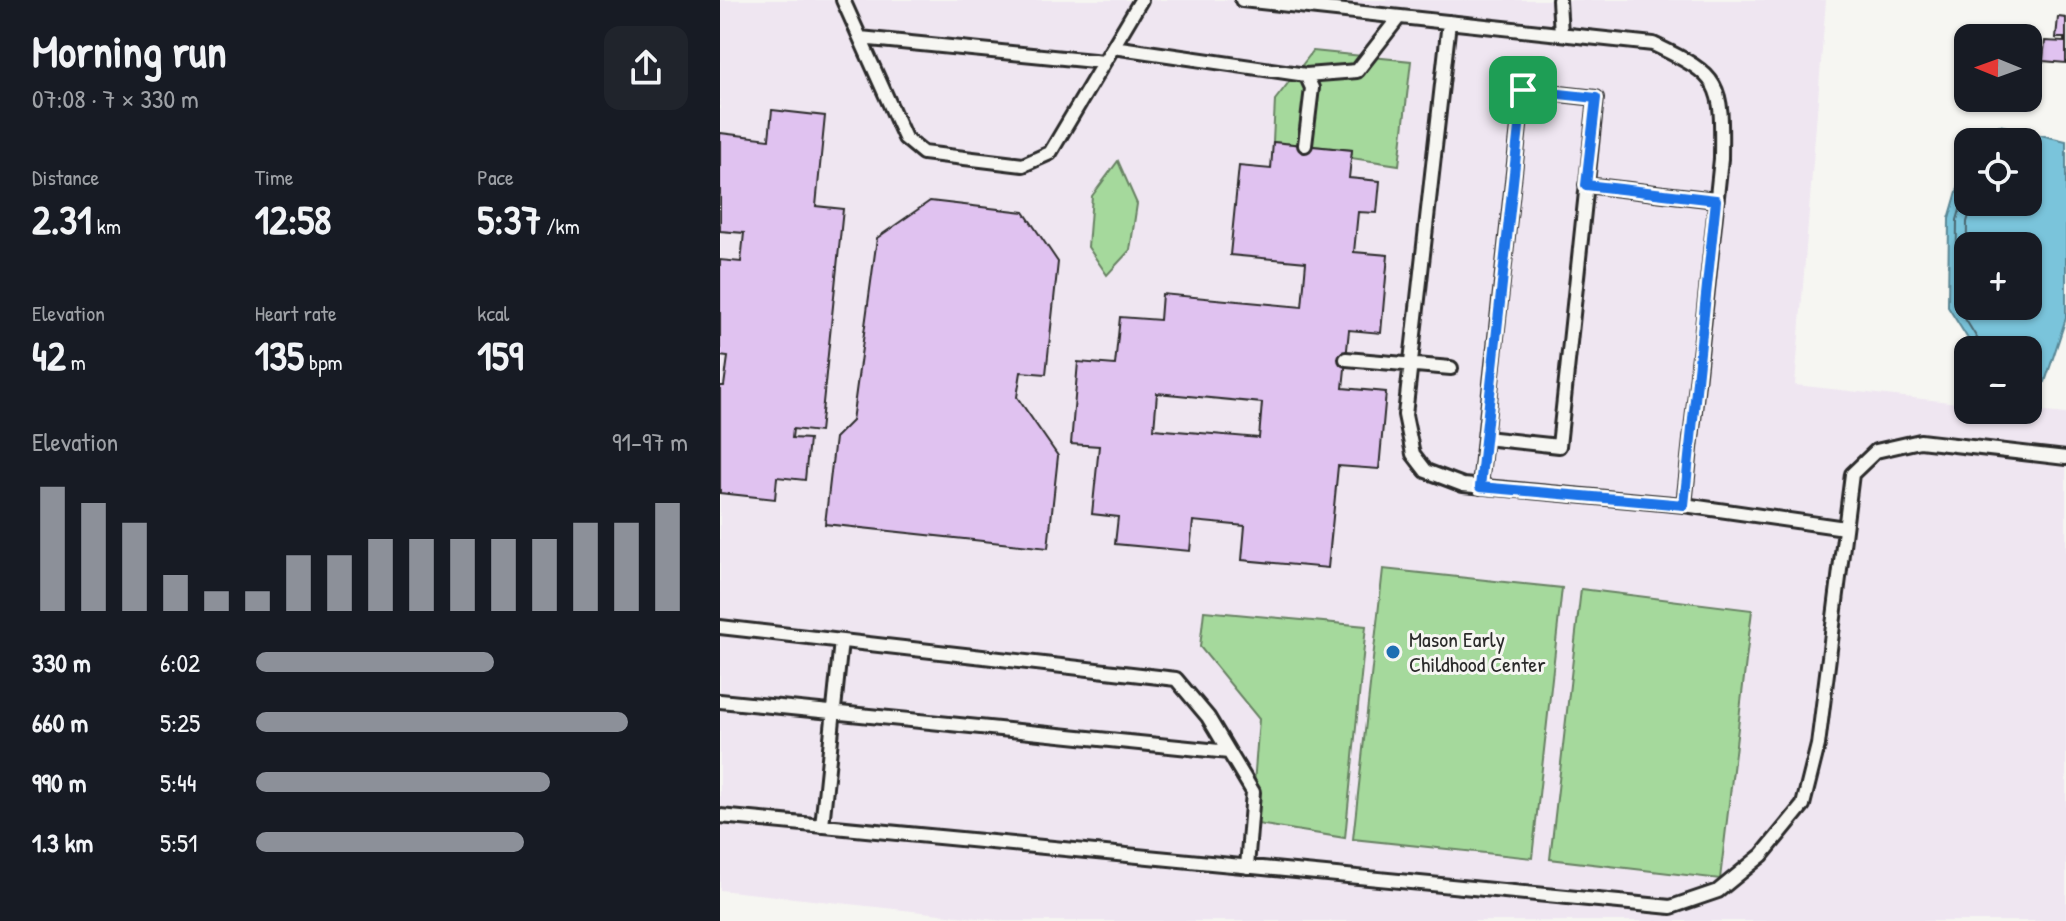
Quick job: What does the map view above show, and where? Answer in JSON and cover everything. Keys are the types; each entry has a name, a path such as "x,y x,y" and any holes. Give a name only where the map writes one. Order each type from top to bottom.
{"lane":[{"path":"843,0 905,138 923,153 1023,165 1050,153 1141,0"},
{"path":"1242,0 1653,44 1687,60 1711,78 1722,105 1721,159 1684,505"},
{"path":"1559,0 1561,34"},
{"path":"1113,47 1306,75 1357,71 1399,17"},
{"path":"1449,22 1405,415 1413,454 1426,471 1463,485 1684,505 1845,528"},
{"path":"860,38 1104,62"},
{"path":"1305,145 1312,88 1306,75"},
{"path":"1480,487 1485,438 1523,90 1596,98 1559,446 1485,438"},
{"path":"1586,185 1716,200"},
{"path":"1346,359 1451,368"},
{"path":"720,816 1671,907 1718,891 1762,855 1803,805 1818,745 1852,474 1876,451 1920,441 2066,458"},
{"path":"720,627 1176,679 1208,717 1253,792 1247,867"},
{"path":"822,826 841,641"},
{"path":"720,701 1229,752"}],"shaded area":[{"name":"Mason Early Childhood Center","path":"720,0 1826,0 1795,385 1954,402 1954,424 2042,424 2042,412 2066,414 2066,921 1004,921 720,890"}],"green space":[{"path":"1313,51 1411,61 1399,165 1351,158 1352,150 1273,142 1275,100"},
{"path":"1118,161 1137,204 1130,250 1107,275 1088,247 1092,196"},
{"path":"1383,569 1562,588 1532,858 1353,839"},
{"path":"1581,589 1752,610 1720,879 1550,859"},
{"path":"1204,611 1366,626 1345,838 1251,823 1259,719 1200,647"}],"water":[{"path":"2042,135 2066,141 2066,318 2045,382 2042,381 2042,336 1966,336 1956,320 2042,320 2042,232 1954,232 1954,317 1948,307 1949,219 1954,202 1954,216 2042,216"}],"building":[{"path":"2058,17 2066,18 2066,63 2043,61 2045,41 2064,42 2064,38 2056,38"},
{"path":"772,110 825,116 816,206 843,209 820,432 793,429 792,438 809,439 805,480 777,477 775,499 720,493 720,386 724,386 728,357 720,356 720,260 741,262 744,233 720,231 720,133 769,139"},
{"path":"1273,142 1352,150 1349,178 1380,181 1377,213 1358,212 1354,252 1388,255 1381,333 1349,330 1343,388 1386,392 1379,469 1338,466 1328,568 1242,560 1245,526 1193,521 1190,551 1115,544 1118,517 1092,514 1099,446 1071,444 1078,362 1115,365 1120,317 1160,320 1162,294 1302,307 1306,262 1230,255 1239,166 1271,169","holes":["1157,393 1262,403 1259,438 1154,429"]},
{"path":"930,201 1024,212 1058,262 1046,374 1021,372 1017,397 1058,456 1048,548 825,524 835,438 852,421 877,238"}],"place":[{"name":"Mason Early Childhood Center","path":"1393,652"}],"route":[{"path":"1523,90 1596,98 1586,185 1716,200 1684,505 1480,487 1523,90"}]}
